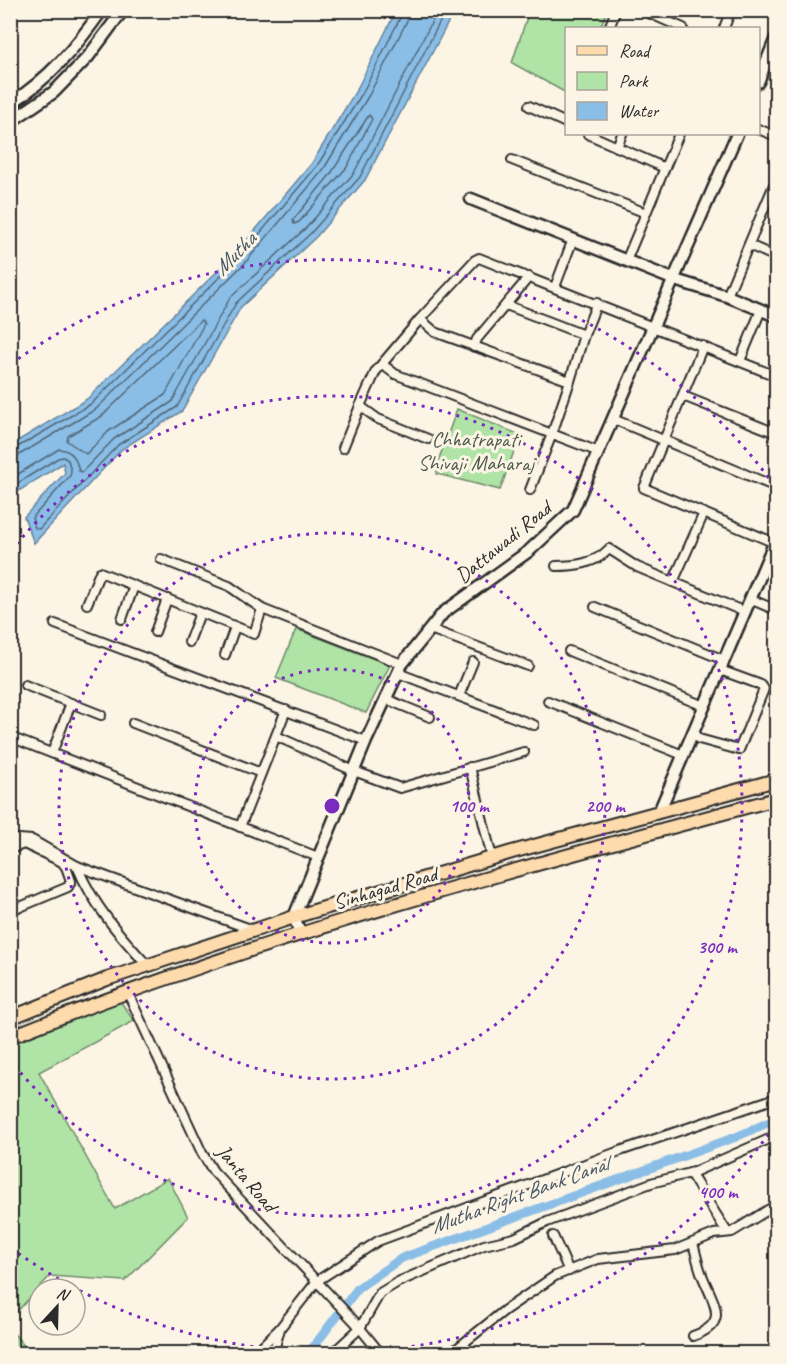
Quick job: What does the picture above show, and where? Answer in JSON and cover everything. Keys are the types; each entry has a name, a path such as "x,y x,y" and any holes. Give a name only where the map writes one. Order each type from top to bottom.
{"main road":[{"name":"Sinhagad Road","path":"10,1018 107,979 294,916 492,858 777,780"},
{"name":"Sinhagad Road","path":"10,1037 128,991 300,933 517,869 777,798"}],"street":[{"path":"10,104 43,81 75,49 102,10"},
{"path":"10,122 54,92 88,57 123,10"},
{"path":"609,27 616,10"},
{"path":"642,10 667,25"},
{"path":"724,27 731,10"},
{"path":"760,80 777,38"},
{"path":"529,106 565,122"},
{"path":"760,129 777,136"},
{"path":"590,135 665,168"},
{"path":"617,147 622,135"},
{"path":"626,261 680,135"},
{"name":"Dattawadi Road","path":"294,916 366,741 400,668 443,613 529,550 573,510 737,135"},
{"path":"512,160 646,213"},
{"path":"727,296 749,245 773,199 777,180"},
{"path":"471,199 675,280 727,296 777,316"},
{"path":"555,287 573,239"},
{"path":"749,245 777,257"},
{"path":"343,448 376,371 420,320 479,258 777,376"},
{"path":"474,347 477,339 530,277"},
{"path":"531,490 597,303"},
{"path":"506,305 584,335"},
{"path":"740,361 761,310"},
{"path":"420,320 435,332 570,381"},
{"path":"659,812 776,541 644,488 704,346"},
{"path":"382,364 395,374 599,452"},
{"path":"683,396 777,433"},
{"path":"360,406 378,419 428,439"},
{"path":"613,419 777,487"},
{"path":"673,582 704,513"},
{"path":"556,566 577,566 595,560 609,549 637,567 745,612"},
{"path":"161,559 229,586 262,609 459,696 534,725"},
{"path":"87,604 100,572 254,634 262,609"},
{"path":"122,619 134,586"},
{"path":"155,632 167,599"},
{"path":"750,599 777,610"},
{"path":"595,607 722,665 761,685 764,689 739,750 699,739 693,733"},
{"path":"189,642 200,613"},
{"path":"55,624 366,741"},
{"path":"225,656 236,627"},
{"path":"430,628 528,666"},
{"path":"569,651 704,706"},
{"path":"459,696 473,662"},
{"path":"25,685 101,715"},
{"path":"386,699 430,717"},
{"path":"548,701 683,755"},
{"path":"52,753 70,703"},
{"path":"240,827 286,710"},
{"path":"133,723 261,773"},
{"path":"276,736 354,771 400,788 524,752"},
{"path":"10,737 318,857"},
{"path":"470,767 492,858"},
{"path":"10,841 19,838 32,840 77,866 255,931"},
{"path":"10,849 24,844 62,862 71,881 68,887 20,907 14,905 10,896"},
{"path":"77,866 97,905 148,966"},
{"path":"294,916 300,933"},
{"name":"Janta Road","path":"128,991 202,1153 213,1171 358,1325 381,1353"},
{"path":"254,1353 320,1284 378,1241 650,1141 777,1098"},
{"path":"332,1353 358,1325 380,1293 412,1275 484,1245 514,1238 547,1222 651,1183 690,1173 777,1136"},
{"path":"690,1173 727,1232"},
{"path":"450,1353 528,1293 555,1276 598,1259 675,1250 714,1234 732,1232 777,1205"},
{"path":"553,1236 569,1270"},
{"path":"693,1243 703,1276 715,1303 717,1317 713,1326 693,1336"},
{"path":"273,1353 280,1328"}],"green space":[{"path":"529,11 607,11 600,27 565,27 565,92 512,63"},
{"name":"Chhatrapati Shivaji Maharaj","path":"457,409 520,435 500,490 437,474 437,464"},
{"path":"296,629 390,665 366,713 276,678"},
{"path":"118,998 134,1021 39,1072 115,1209 168,1178 188,1217 125,1281 87,1277 27,1277 27,1301 11,1318 11,1044"},
{"path":"11,1330 30,1353 11,1353"}],"water":[{"path":"396,11 452,11 450,19 365,180 316,237 241,307 182,411 122,449 34,543 24,517 65,473 63,463 11,496 11,445 87,399 235,254 312,163 357,89"}],"waterway":[{"name":"Mutha Right Bank Canal","path":"308,1354 358,1288 402,1258 736,1137 776,1119"}],"water label":[{"name":"Mutha","path":"234,253"}]}
